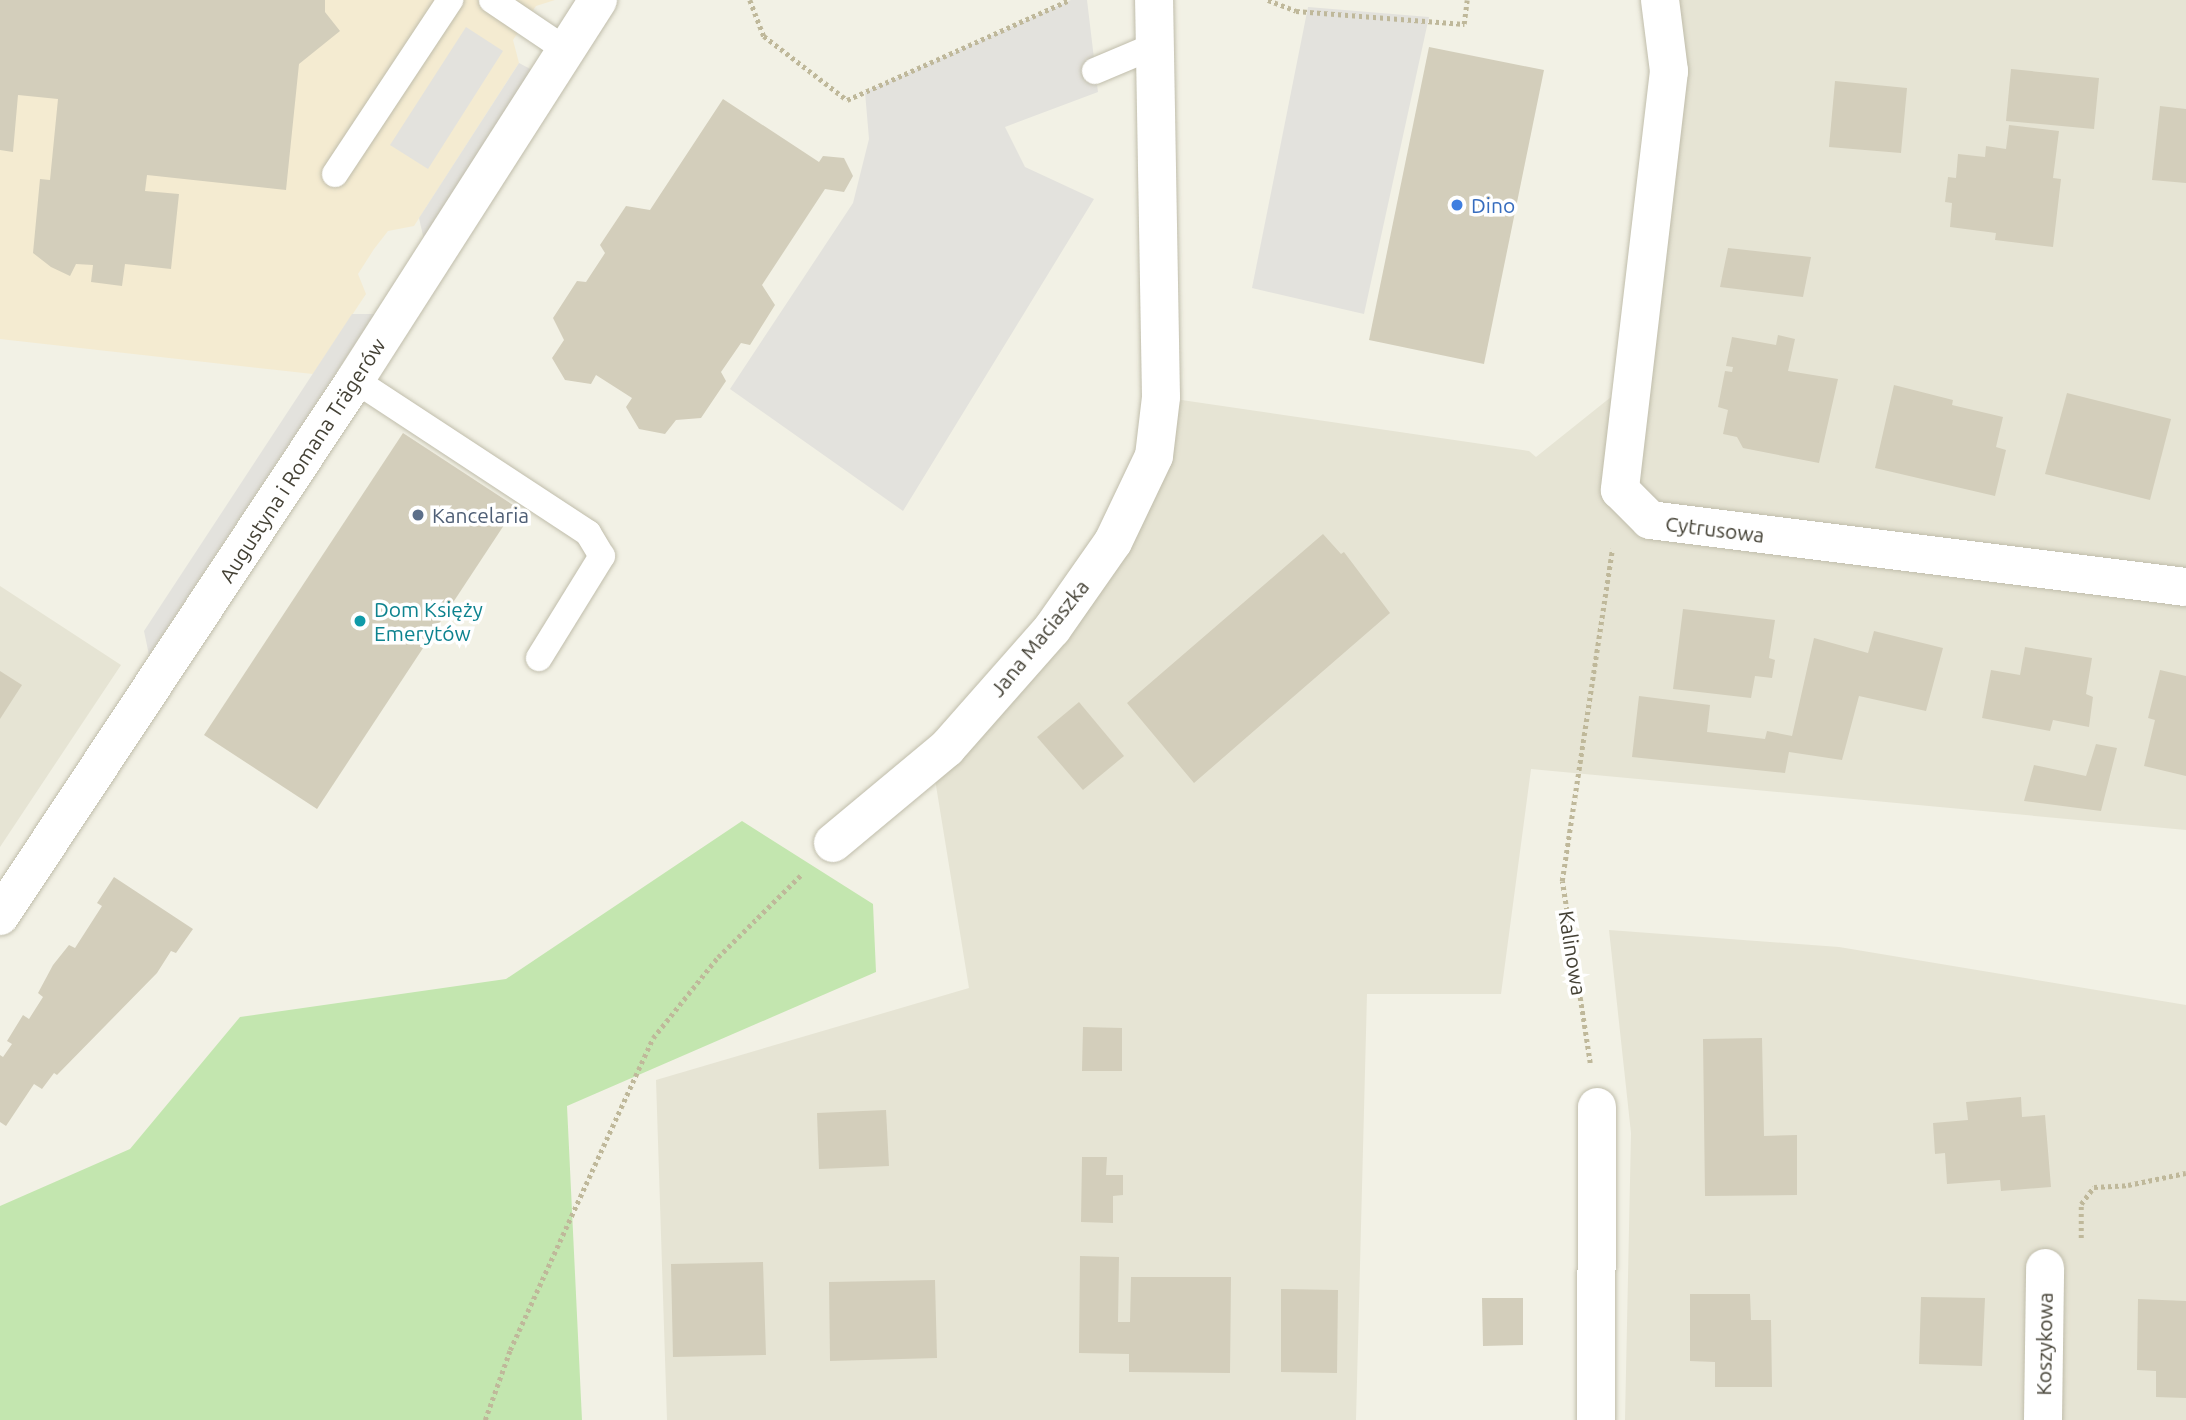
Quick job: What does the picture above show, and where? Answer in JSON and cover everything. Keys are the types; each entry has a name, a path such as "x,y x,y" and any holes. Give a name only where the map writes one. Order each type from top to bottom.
{"street":[{"name":"Augustyna i Romana Trägerów","path":"0,916 355,380 598,0"},
{"name":"Jana Maciaszka","path":"833,843 947,748 1052,629 1113,542 1154,456 1161,397 1154,0"},
{"path":"1620,489 1669,71 1660,0"},
{"name":"Cytrusowa","path":"1620,489 1650,520 2186,587"},
{"path":"1596,1420 1597,1107"},
{"name":"Koszykowa","path":"2043,1420 2045,1268"}],"lane":[{"path":"335,174 450,0"},
{"path":"492,0 566,50"},
{"path":"1095,71 1154,46"},
{"path":"355,380 588,533 602,556 539,658"}],"path":[{"path":"750,0 764,36 846,100 1070,0"},
{"path":"1268,0 1296,11 1464,24 1467,0"},
{"name":"Kalinowa","path":"1597,1107 1562,881 1620,489"},
{"path":"485,1420 510,1350 653,1038 718,957 833,843"},
{"path":"2081,1203 2094,1187 2127,1185 2186,1173"}],"shaded area":[{"path":"0,0 555,0 536,6 513,40 519,63 414,226 388,231 374,249 358,274 366,294 313,374 0,339"},
{"path":"1071,0 1087,0 1098,92 1005,127 1025,167 1094,199 903,511 730,389 853,203 869,139 865,92"},
{"path":"1660,0 2186,0 2186,830 1531,769 1501,994 1367,994 1356,1420 667,1420 656,1080 969,988 932,761 1052,629 1161,397 1529,451 1536,457 1631,381"},
{"path":"1308,7 1429,17 1364,314 1252,288"},
{"path":"466,27 503,51 428,169 390,145"},
{"path":"519,63 534,71 424,240 419,218"},
{"path":"352,314 375,314 149,655 144,631"},
{"path":"0,586 121,665 0,847"},
{"path":"1609,930 1839,947 2186,1005 2186,1420 1625,1420 1631,1133"}],"green space":[{"path":"742,821 873,904 876,972 567,1106 582,1420 0,1420 0,1206 130,1149 240,1017 506,979"}],"building":[{"path":"0,0 325,0 325,12 340,31 299,64 286,190 147,175 145,191 179,194 171,269 125,264 122,286 91,282 93,265 76,264 70,276 51,267 33,253 40,179 50,180 58,99 18,95 13,152 0,150"},
{"name":"Dino","path":"1429,47 1544,70 1484,364 1369,340"},
{"path":"2011,69 2099,78 2094,129 2006,121"},
{"path":"1835,81 1907,88 1901,153 1829,147"},
{"path":"723,99 819,162 823,156 844,158 853,176 844,192 825,189 762,285 775,305 750,345 741,343 721,372 726,381 701,418 676,420 665,434 639,429 626,407 632,398 596,375 591,384 565,380 552,358 564,340 553,318 577,281 586,282 605,253 600,245 626,206 650,210"},
{"path":"2160,106 2186,109 2186,183 2152,180"},
{"path":"2009,125 2059,131 2053,178 2061,179 2053,247 1995,240 1996,233 1950,227 1952,203 1945,202 1948,177 1956,178 1958,154 1985,157 1986,146 2006,149"},
{"path":"1728,248 1811,257 1803,297 1720,287"},
{"path":"1778,335 1795,339 1788,371 1838,379 1819,463 1743,448 1737,437 1723,434 1728,410 1718,407 1725,371 1732,372 1733,367 1726,366 1732,337 1776,345"},
{"path":"1894,385 1953,400 1952,405 2003,417 1996,447 2006,450 1995,496 1875,468"},
{"path":"2067,393 2171,419 2150,500 2045,474"},
{"name":"Dom Księży Emerytów","path":"403,433 516,507 317,809 204,735"},
{"path":"1323,534 1341,554 1344,552 1390,613 1194,783 1127,703"},
{"path":"1683,609 1775,620 1769,658 1775,660 1772,678 1755,676 1751,698 1673,689"},
{"path":"1874,631 1943,648 1926,711 1859,696 1842,760 1789,752 1785,773 1632,757 1639,696 1710,705 1707,732 1765,739 1767,731 1792,736 1814,638 1868,653"},
{"path":"2025,647 2092,658 2086,694 2093,697 2089,727 2053,720 2050,731 1982,718 1991,670 2020,675"},
{"path":"2160,670 2186,676 2186,776 2144,766 2155,720 2148,718"},
{"path":"0,671 22,685 0,719"},
{"path":"1079,702 1124,756 1083,790 1037,737"},
{"path":"2096,744 2117,748 2101,811 2024,801 2034,765 2086,776"},
{"path":"114,877 193,929 176,953 171,951 157,973 57,1075 54,1073 42,1089 34,1084 6,1126 0,1122 0,1055 3,1057 12,1044 7,1041 23,1015 29,1019 43,997 38,993 53,965 69,945 75,948 102,906 97,903"},
{"path":"1083,1027 1122,1028 1122,1071 1082,1071"},
{"path":"1762,1038 1764,1136 1797,1135 1797,1195 1705,1196 1703,1039"},
{"path":"2021,1097 2022,1117 2045,1115 2051,1187 2001,1191 2000,1180 1947,1184 1945,1153 1935,1154 1933,1123 1968,1120 1966,1102"},
{"path":"886,1110 889,1166 819,1169 817,1113"},
{"path":"1082,1157 1107,1157 1106,1175 1123,1175 1123,1195 1113,1196 1113,1223 1081,1222"},
{"path":"1080,1256 1119,1257 1118,1322 1130,1322 1131,1277 1231,1277 1230,1373 1129,1372 1129,1354 1079,1353"},
{"path":"763,1262 766,1355 673,1357 671,1264"},
{"path":"935,1280 937,1358 830,1361 829,1282"},
{"path":"1281,1289 1338,1290 1337,1373 1281,1372"},
{"path":"1690,1294 1750,1294 1751,1320 1771,1320 1772,1387 1715,1387 1715,1362 1690,1361"},
{"path":"1921,1297 1985,1298 1982,1366 1919,1364"},
{"path":"1482,1298 1523,1298 1523,1345 1483,1346"},
{"path":"2138,1299 2186,1301 2186,1398 2156,1397 2156,1371 2137,1370"}],"place":[{"name":"Dino","path":"1457,205"},
{"name":"Kancelaria","path":"418,515"},
{"name":"Dom Księży Emerytów","path":"360,621"}]}
